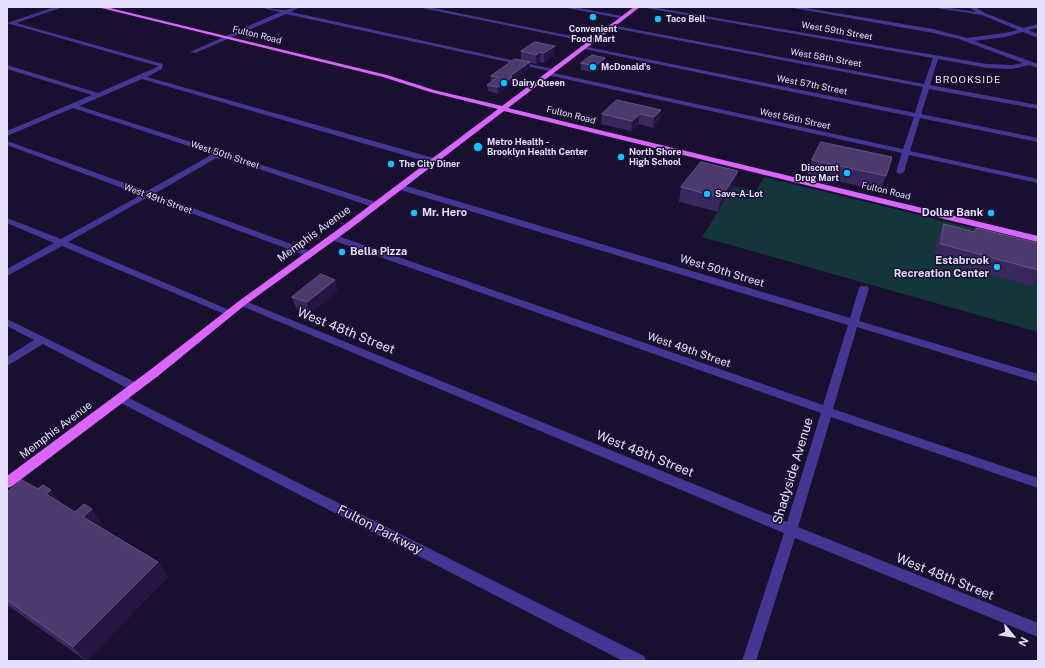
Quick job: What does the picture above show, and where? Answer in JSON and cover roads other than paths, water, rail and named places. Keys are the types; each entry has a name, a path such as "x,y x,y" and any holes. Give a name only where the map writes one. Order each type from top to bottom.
{"main road":[{"name":"Fulton Road","path":"100,7 385,76 432,91 502,109 1038,239"},
{"name":"Memphis Avenue","path":"7,483 121,398 242,303 376,205 637,7"}],"street":[{"path":"9,24 60,7"},
{"name":"West 56th Street","path":"262,7 1038,181"},
{"path":"193,52 297,7"},
{"path":"420,7 593,41"},
{"path":"565,7 624,17"},
{"name":"West 59th Street","path":"643,7 1003,67 1019,66 1028,63"},
{"path":"791,7 921,28 967,40 1038,66"},
{"path":"932,7 982,14"},
{"path":"972,7 982,14 1038,36"},
{"path":"7,134 142,77 160,68 161,65 9,24"},
{"path":"967,40 1023,31 1038,26"},
{"name":"West 58th Street","path":"611,27 1038,107"},
{"name":"West 57th Street","path":"582,48 1038,140"},
{"path":"900,172 905,152 936,57"},
{"path":"7,67 98,95"},
{"path":"142,77 434,161"},
{"name":"West 50th Street","path":"73,106 221,153 376,205"},
{"path":"7,125 19,129"},
{"name":"West 49th Street","path":"7,143 310,254"},
{"path":"7,273 221,153"},
{"name":"West 50th Street","path":"400,187 1038,378"},
{"path":"7,220 229,313"},
{"name":"West 49th Street","path":"332,237 827,411 1038,483"},
{"name":"Shadyside Avenue","path":"749,661 792,530 864,288"},
{"name":"West 48th Street","path":"242,303 1038,630"},
{"path":"7,322 135,387"},
{"path":"7,362 42,340"},
{"name":"Fulton Parkway","path":"121,398 622,657 639,661"}],"place":[{"name":"Convenient Food Mart","path":"593,17"},
{"name":"Taco Bell","path":"658,19"},
{"name":"McDonald's","path":"593,67"},
{"name":"Dairy Queen","path":"504,83"},
{"name":"Metro Health - Brooklyn Health Center","path":"478,147"},
{"name":"North Shore High School","path":"621,157"},
{"name":"The City Diner","path":"391,164"},
{"name":"Discount Drug Mart","path":"847,173"},
{"name":"Save-A-Lot","path":"707,194"},
{"name":"Mr. Hero","path":"414,213"},
{"name":"Dollar Bank","path":"991,213"},
{"name":"Bella Pizza","path":"342,252"},
{"name":"Estabrook Recreation Center","path":"997,267"}],"district":[{"name":"BROOKSIDE","path":"968,80"}]}
